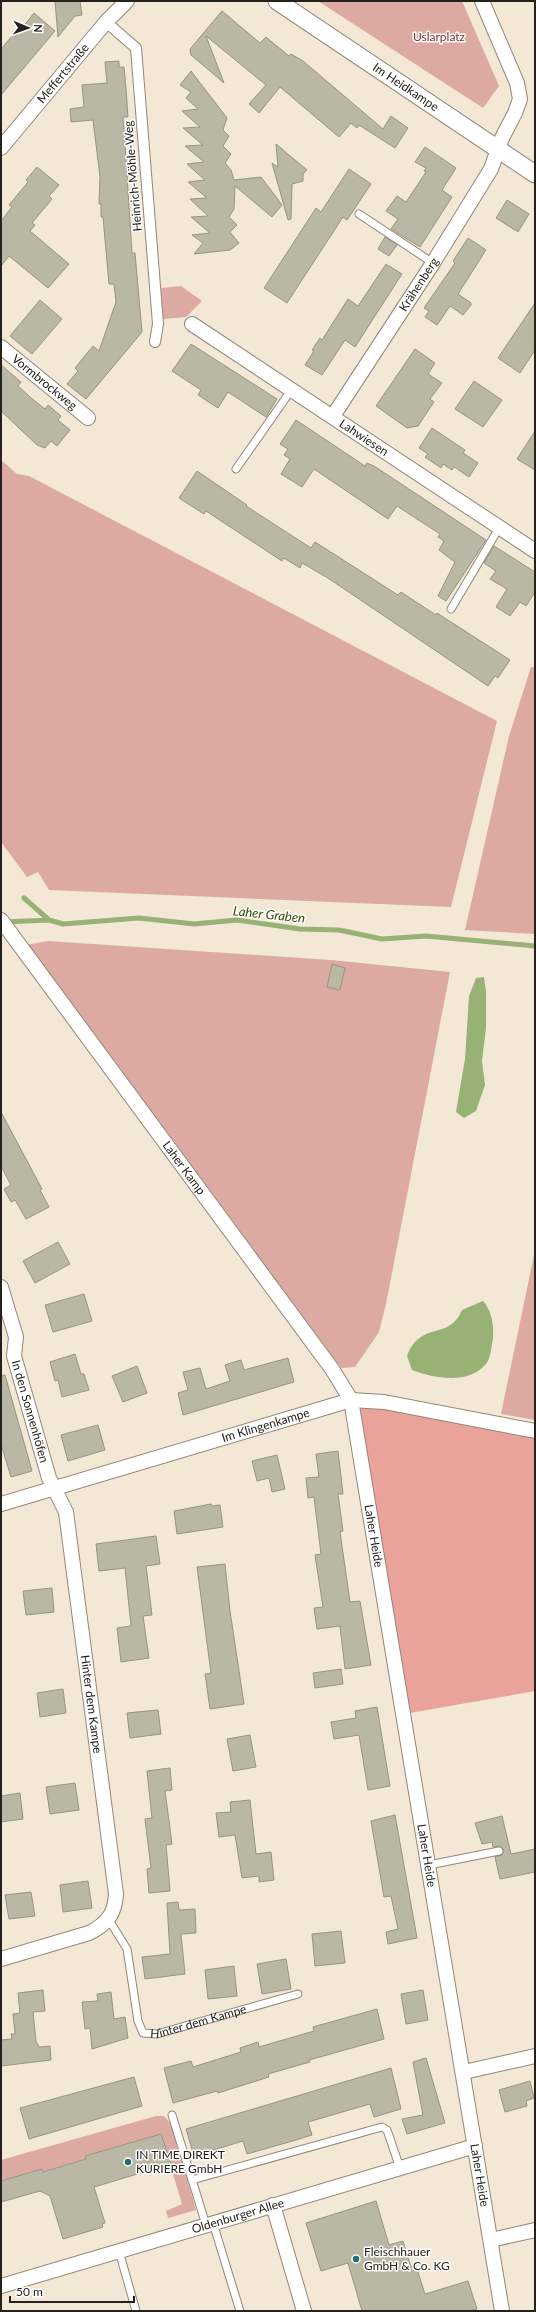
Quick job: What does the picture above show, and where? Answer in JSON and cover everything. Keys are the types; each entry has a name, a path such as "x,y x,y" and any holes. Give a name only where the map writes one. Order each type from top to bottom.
{"street":[{"name":"Meffertstraße","path":"1,148 106,22 127,1"},
{"name":"Im Heidkampe","path":"277,1 535,174"},
{"path":"482,1 517,83 520,99 498,150"},
{"name":"Heinrich-Möhle-Weg","path":"106,22 136,48 158,324 155,342"},
{"name":"Krähenberg","path":"333,416 433,263 491,169 498,150"},
{"name":"Lahwiesen","path":"192,324 535,551"},
{"name":"Vormbrockweg","path":"1,346 88,418"},
{"name":"Laher Kamp","path":"1,920 332,1369 351,1400"},
{"name":"In den Sonnenhöfen","path":"1,1287 16,1337 14,1356 49,1478 54,1489"},
{"name":"Im Klingenkampe","path":"1,1504 351,1400 384,1402 535,1431"},
{"name":"Laher Heide","path":"351,1400 464,2072 502,2311"},
{"name":"Hinter dem Kampe","path":"54,1489 66,1512 115,1886 116,1908 109,1920"},
{"path":"1,1959 89,1933 100,1928 109,1920"},
{"path":"464,2072 535,2056"},
{"name":"Oldenburger Allee","path":"1,2286 475,2146"},
{"path":"273,2205 304,2311"},
{"path":"491,2240 535,2230"}],"lane":[{"path":"359,214 433,263"},
{"path":"236,469 292,389"},
{"path":"451,609 499,528"},
{"path":"429,1864 499,1851"},
{"name":"Hinter dem Kampe","path":"109,1920 127,1949 138,2021 144,2033 157,2034 298,1994"},
{"path":"172,2115 192,2180 210,2224 240,2311"},
{"path":"192,2180 382,2127 387,2130 400,2168"},
{"path":"119,2251 136,2311"}],"green space":[{"name":"Uslarplatz","path":"318,1 462,1 499,86 483,108"},
{"path":"181,286 202,301 186,317 163,319 161,288"},
{"path":"1,460 17,474 29,476 497,721 451,907 49,890 38,872 27,877 1,842"},
{"path":"531,667 535,667 535,934 465,930 509,736"},
{"path":"48,941 331,960 450,972 386,1304 379,1332 355,1367 341,1368 26,945"},
{"path":"535,1250 535,1420 501,1414"},
{"path":"156,2116 164,2116 171,2124 196,2210 168,2218 166,2211 182,2204 161,2134 85,2156 86,2159 43,2172 42,2169 1,2181 1,2160"}],"shaded area":[{"path":"484,977 486,991 486,1028 482,1061 485,1085 476,1111 464,1118 456,1112 465,1059 469,996 476,978"},
{"path":"483,1301 492,1319 493,1329 493,1339 490,1353 485,1365 478,1371 469,1375 450,1378 429,1375 412,1370 407,1356 413,1345 420,1338 450,1325 456,1320 462,1310"},
{"path":"351,1400 535,1438 535,1691 404,1714"}],"building":[{"path":"55,1 80,1 82,15 75,16 58,37"},
{"path":"222,11 260,43 266,37 289,56 291,54 303,61 383,129 391,116 408,128 395,148 359,125 357,128 351,123 339,137 280,87 259,113 249,104 266,85 206,36 224,83 191,55 190,49"},
{"path":"34,13 55,31 1,95 1,49 13,35 15,37"},
{"path":"119,61 119,67 124,67 126,88 128,117 123,117 132,253 135,253 142,332 86,399 67,384 78,371 75,368 93,346 99,351 116,302 114,284 109,284 103,217 101,217 101,204 99,204 100,177 93,120 71,122 70,109 84,107 82,85 107,83 105,62"},
{"path":"191,71 227,118 223,130 229,136 223,146 231,154 225,163 231,170 234,180 261,177 282,205 272,217 235,186 234,209 229,217 237,225 230,232 239,243 230,250 194,254 203,243 192,235 210,233 191,217 208,216 190,199 207,198 188,182 205,180 187,164 204,162 185,146 203,145 183,128 200,127 182,111 198,109 186,98 191,92 180,85"},
{"path":"276,144 307,170 303,174 303,181 292,184 291,219 288,220 272,163 278,167"},
{"path":"425,147 456,168 442,190 452,197 420,247 391,229 398,219 386,211 397,196 406,202 426,172 424,171 426,168 415,162"},
{"path":"37,167 59,185 49,196 52,199 32,223 35,225 30,231 69,264 48,288 9,256 1,266 1,221 12,207 9,205 28,182 26,180"},
{"path":"349,169 371,184 347,220 343,217 287,303 264,288 316,208 321,212"},
{"path":"507,200 529,214 518,232 496,218"},
{"path":"385,237 397,245 389,256 378,249"},
{"path":"468,238 486,250 458,294 471,303 471,305 463,315 450,306 437,325 425,317 429,311 424,308 455,263 453,261"},
{"path":"386,264 402,274 355,347 345,340 322,375 305,365 314,351 312,350 320,338 322,340 348,299 358,306"},
{"path":"40,300 62,319 32,354 10,336"},
{"path":"535,303 535,350 520,373 498,358"},
{"path":"191,344 277,399 266,417 228,392 218,408 198,395 201,390 172,371"},
{"path":"415,349 435,363 428,374 442,383 430,399 434,402 418,426 407,428 376,406"},
{"path":"1,365 21,382 18,386 30,397 45,409 48,405 61,416 58,420 70,430 57,446 51,441 45,448 37,445 1,411"},
{"path":"474,381 502,400 483,427 455,409"},
{"path":"296,420 365,466 367,463 374,466 486,540 446,601 438,596 455,562 439,550 444,541 438,537 440,534 397,506 388,519 314,469 302,487 281,474 290,459 284,455 288,449 280,444"},
{"path":"432,428 465,450 463,453 478,463 469,477 454,467 452,470 443,464 441,468 425,457 428,454 419,448"},
{"path":"535,431 535,470 517,459"},
{"path":"197,471 247,505 246,506 311,548 315,542 398,595 401,592 436,615 437,613 510,660 498,678 495,676 488,686 328,578 302,563 300,568 284,558 282,561 206,511 204,514 179,498"},
{"path":"494,546 535,572 535,592 526,606 520,602 510,616 496,607 507,589 490,579 496,571 484,563"},
{"path":"332,964 345,968 340,990 327,987"},
{"path":"1,1112 42,1189 40,1190 49,1207 26,1219 15,1200 11,1202 4,1189 11,1185 1,1166"},
{"path":"58,1242 70,1264 35,1283 23,1261"},
{"path":"84,1294 92,1321 53,1332 45,1305"},
{"path":"75,1354 81,1374 84,1374 89,1390 62,1397 58,1380 55,1381 50,1362"},
{"path":"288,1358 294,1382 183,1415 178,1393 188,1390 183,1372 200,1368 206,1389 230,1381 225,1365 241,1360 244,1370"},
{"path":"137,1366 147,1393 123,1402 112,1376"},
{"path":"5,1375 32,1471 11,1477 1,1444 1,1376"},
{"path":"98,1425 105,1450 68,1461 61,1435"},
{"path":"338,1451 343,1494 338,1494 343,1531 340,1532 350,1602 360,1601 371,1665 345,1669 340,1626 317,1629 314,1608 323,1607 315,1555 321,1554 314,1497 308,1498 306,1478 319,1477 316,1454"},
{"path":"277,1455 285,1489 272,1492 269,1478 257,1481 252,1461"},
{"path":"211,1504 212,1506 220,1505 223,1527 177,1534 174,1511"},
{"path":"156,1536 160,1564 146,1566 152,1615 143,1616 149,1658 121,1662 117,1628 131,1626 125,1568 99,1571 96,1544"},
{"path":"225,1564 230,1611 244,1704 210,1709 205,1674 211,1673 197,1567"},
{"path":"52,1588 54,1612 26,1615 23,1591"},
{"path":"341,1669 343,1684 315,1688 313,1673"},
{"path":"63,1689 66,1713 40,1717 37,1693"},
{"path":"377,1707 390,1786 368,1790 359,1735 334,1739 331,1722 356,1718 355,1711"},
{"path":"158,1710 161,1734 130,1738 127,1713"},
{"path":"250,1735 256,1767 233,1771 227,1739"},
{"path":"170,1768 172,1790 165,1791 172,1844 166,1845 170,1891 149,1893 147,1869 151,1868 145,1819 152,1818 147,1771"},
{"path":"75,1783 79,1810 50,1814 46,1787"},
{"path":"20,1793 23,1819 1,1822 1,1796"},
{"path":"250,1800 256,1854 271,1852 274,1880 259,1882 259,1876 242,1878 235,1835 219,1837 216,1813 231,1812 230,1802"},
{"path":"395,1815 417,1938 388,1944 386,1932 398,1929 391,1896 384,1897 371,1821"},
{"path":"502,1816 511,1854 535,1849 535,1872 500,1879 495,1857 502,1855 504,1850 500,1846 493,1847 492,1842 482,1844 475,1823"},
{"path":"88,1881 92,1908 63,1912 60,1885"},
{"path":"31,1892 35,1916 9,1919 5,1895"},
{"path":"178,1902 179,1910 195,1909 196,1933 181,1934 185,1974 145,1979 142,1957 170,1954 167,1903"},
{"path":"341,1931 345,1963 315,1966 312,1934"},
{"path":"286,1959 291,1989 262,1994 257,1964"},
{"path":"234,1966 237,1996 208,1999 205,1970"},
{"path":"43,1990 45,2011 33,2012 36,2041 39,2047 50,2046 51,2060 1,2066 1,2040 12,2039 11,2034 15,2034 13,2014 20,2013 18,1993"},
{"path":"423,1990 428,2020 406,2024 401,1994"},
{"path":"111,1992 114,2019 125,2017 128,2038 92,2049 90,2028 85,2029 82,2002 98,2001 97,1994"},
{"path":"377,2009 384,2039 309,2060 310,2062 268,2074 269,2077 218,2093 217,2091 173,2103 164,2068 191,2061 193,2067 241,2052 240,2048 258,2042 259,2047 314,2031 313,2027"},
{"path":"426,2058 445,2123 407,2134 402,2119 423,2115 413,2062"},
{"path":"391,2068 401,2109 374,2117 370,2104 308,2122 312,2135 296,2140 247,2154 243,2141 194,2156 186,2129"},
{"path":"134,2077 142,2106 29,2139 20,2108"},
{"path":"530,2081 534,2098 526,2101 527,2106 505,2112 499,2090"},
{"path":"161,2134 171,2164 94,2187 105,2223 102,2224 103,2227 63,2239 50,2196 40,2191 1,2202 1,2181 42,2169 43,2172 86,2159 85,2156"},
{"name":"Fleischhauer GmbH & Co. KG","path":"376,2201 389,2245 403,2241 411,2267 416,2266 425,2294 468,2281 477,2309 470,2311 362,2311 348,2263 321,2271 306,2223"}],"waterway":[{"path":"24,898 49,920"},
{"name":"Laher Graben","path":"4,922 49,920 63,924 139,918 194,924 237,920 300,929 339,930 382,939 426,936 535,946"}],"place":[{"name":"IN TIME DIREKT KURIERE GmbH","path":"128,2162"},
{"name":"Fleischhauer GmbH & Co. KG","path":"356,2259"}]}
